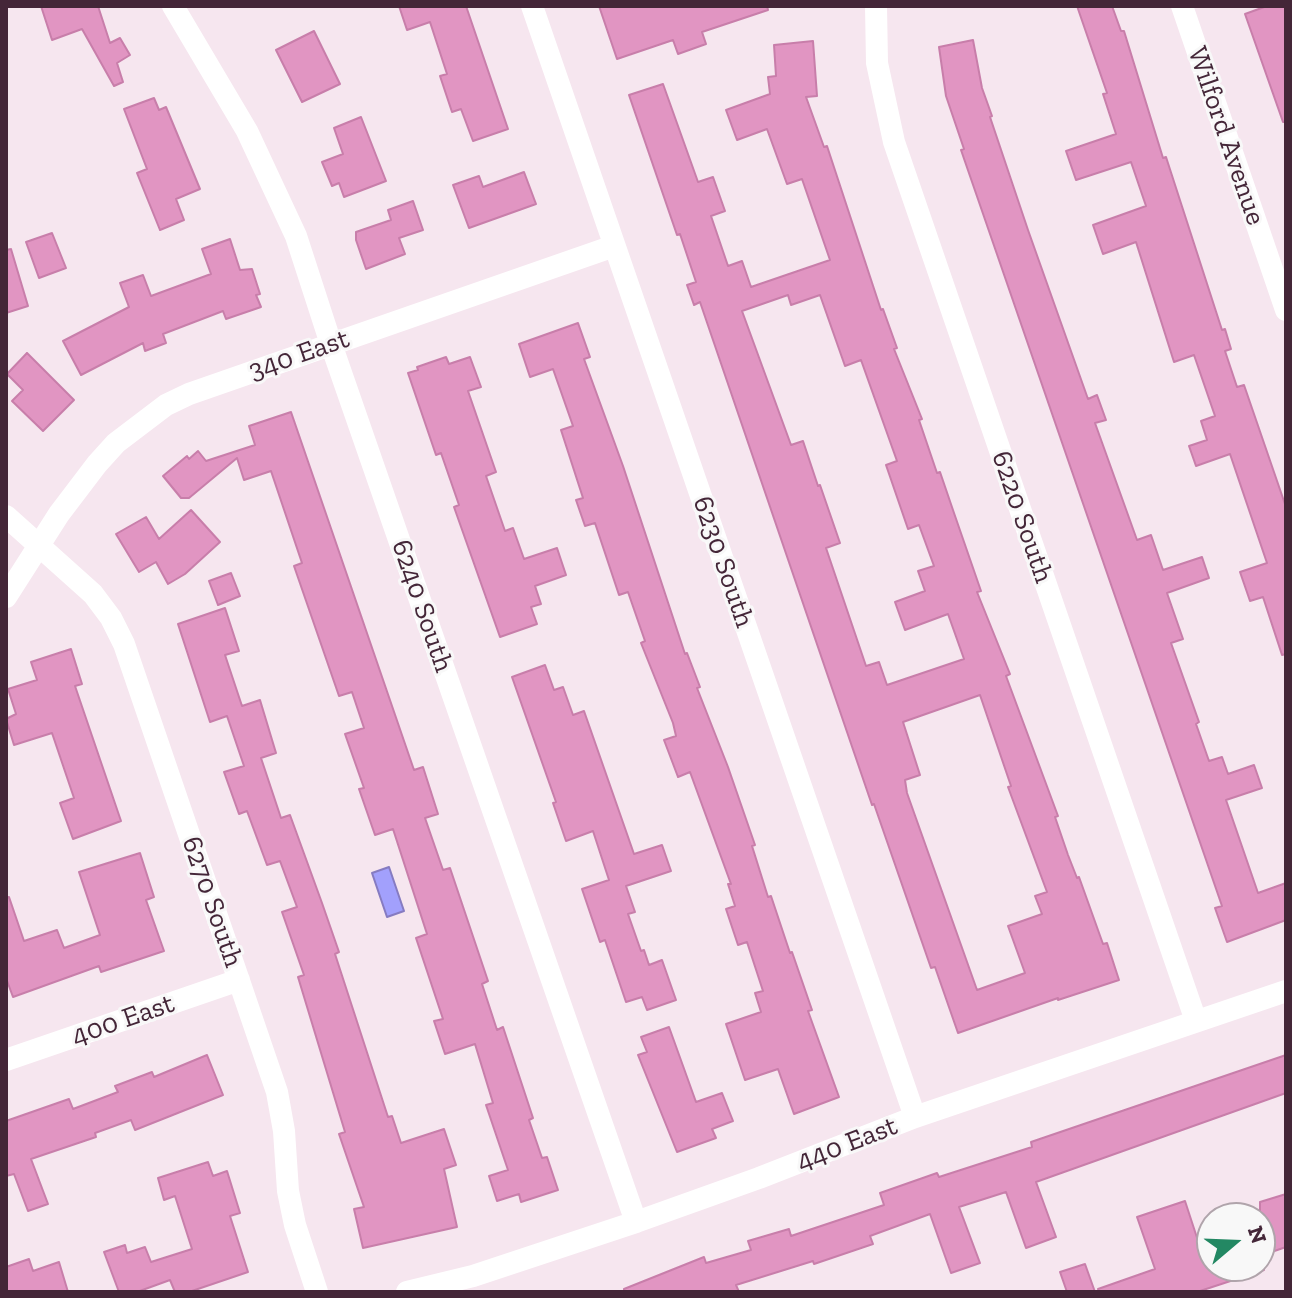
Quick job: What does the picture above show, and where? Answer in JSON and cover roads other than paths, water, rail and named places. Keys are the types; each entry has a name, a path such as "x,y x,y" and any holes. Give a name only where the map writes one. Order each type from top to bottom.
{"street":[{"name":"6240 South","path":"173,6 247,131 296,236 636,1222"},
{"name":"6230 South","path":"532,6 915,1117"},
{"name":"6220 South","path":"876,6 877,63 894,142 1196,1021"},
{"name":"Wilford Avenue","path":"1182,6 1286,310"},
{"name":"340 East","path":"6,597 38,545 97,464 116,443 166,405 189,394 614,246"},
{"name":"6270 South","path":"6,516 93,594 111,618 124,644 277,1092 284,1131 288,1191 295,1225 317,1292"},
{"name":"400 East","path":"6,1060 239,980"},
{"name":"440 East","path":"407,1292 473,1276 636,1222 915,1117 1286,991"}]}
